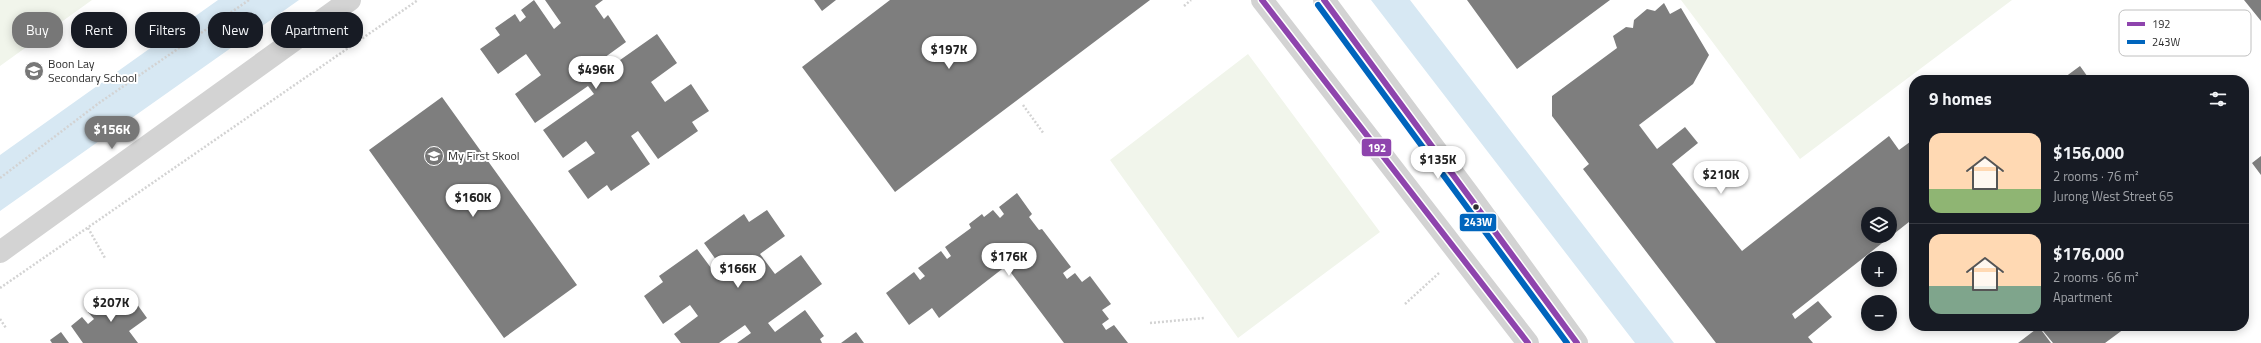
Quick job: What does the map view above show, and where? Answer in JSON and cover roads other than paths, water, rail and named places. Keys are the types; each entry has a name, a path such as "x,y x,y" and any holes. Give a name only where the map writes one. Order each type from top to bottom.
{"street":[{"path":"0,252 350,0"},
{"path":"1262,0 1528,343"},
{"path":"1324,0 1467,190 1577,343"}],"water":[{"path":"218,0 299,0 282,12 271,12 271,20 263,25 263,12 208,12 208,48 231,48 0,211 0,155 150,48 200,48 200,13"},
{"path":"1371,0 1410,0 1674,343 1635,343"}],"place":[{"name":"Boon Lay Secondary School","path":"34,71"},
{"name":"My First Skool","path":"434,156"}]}
